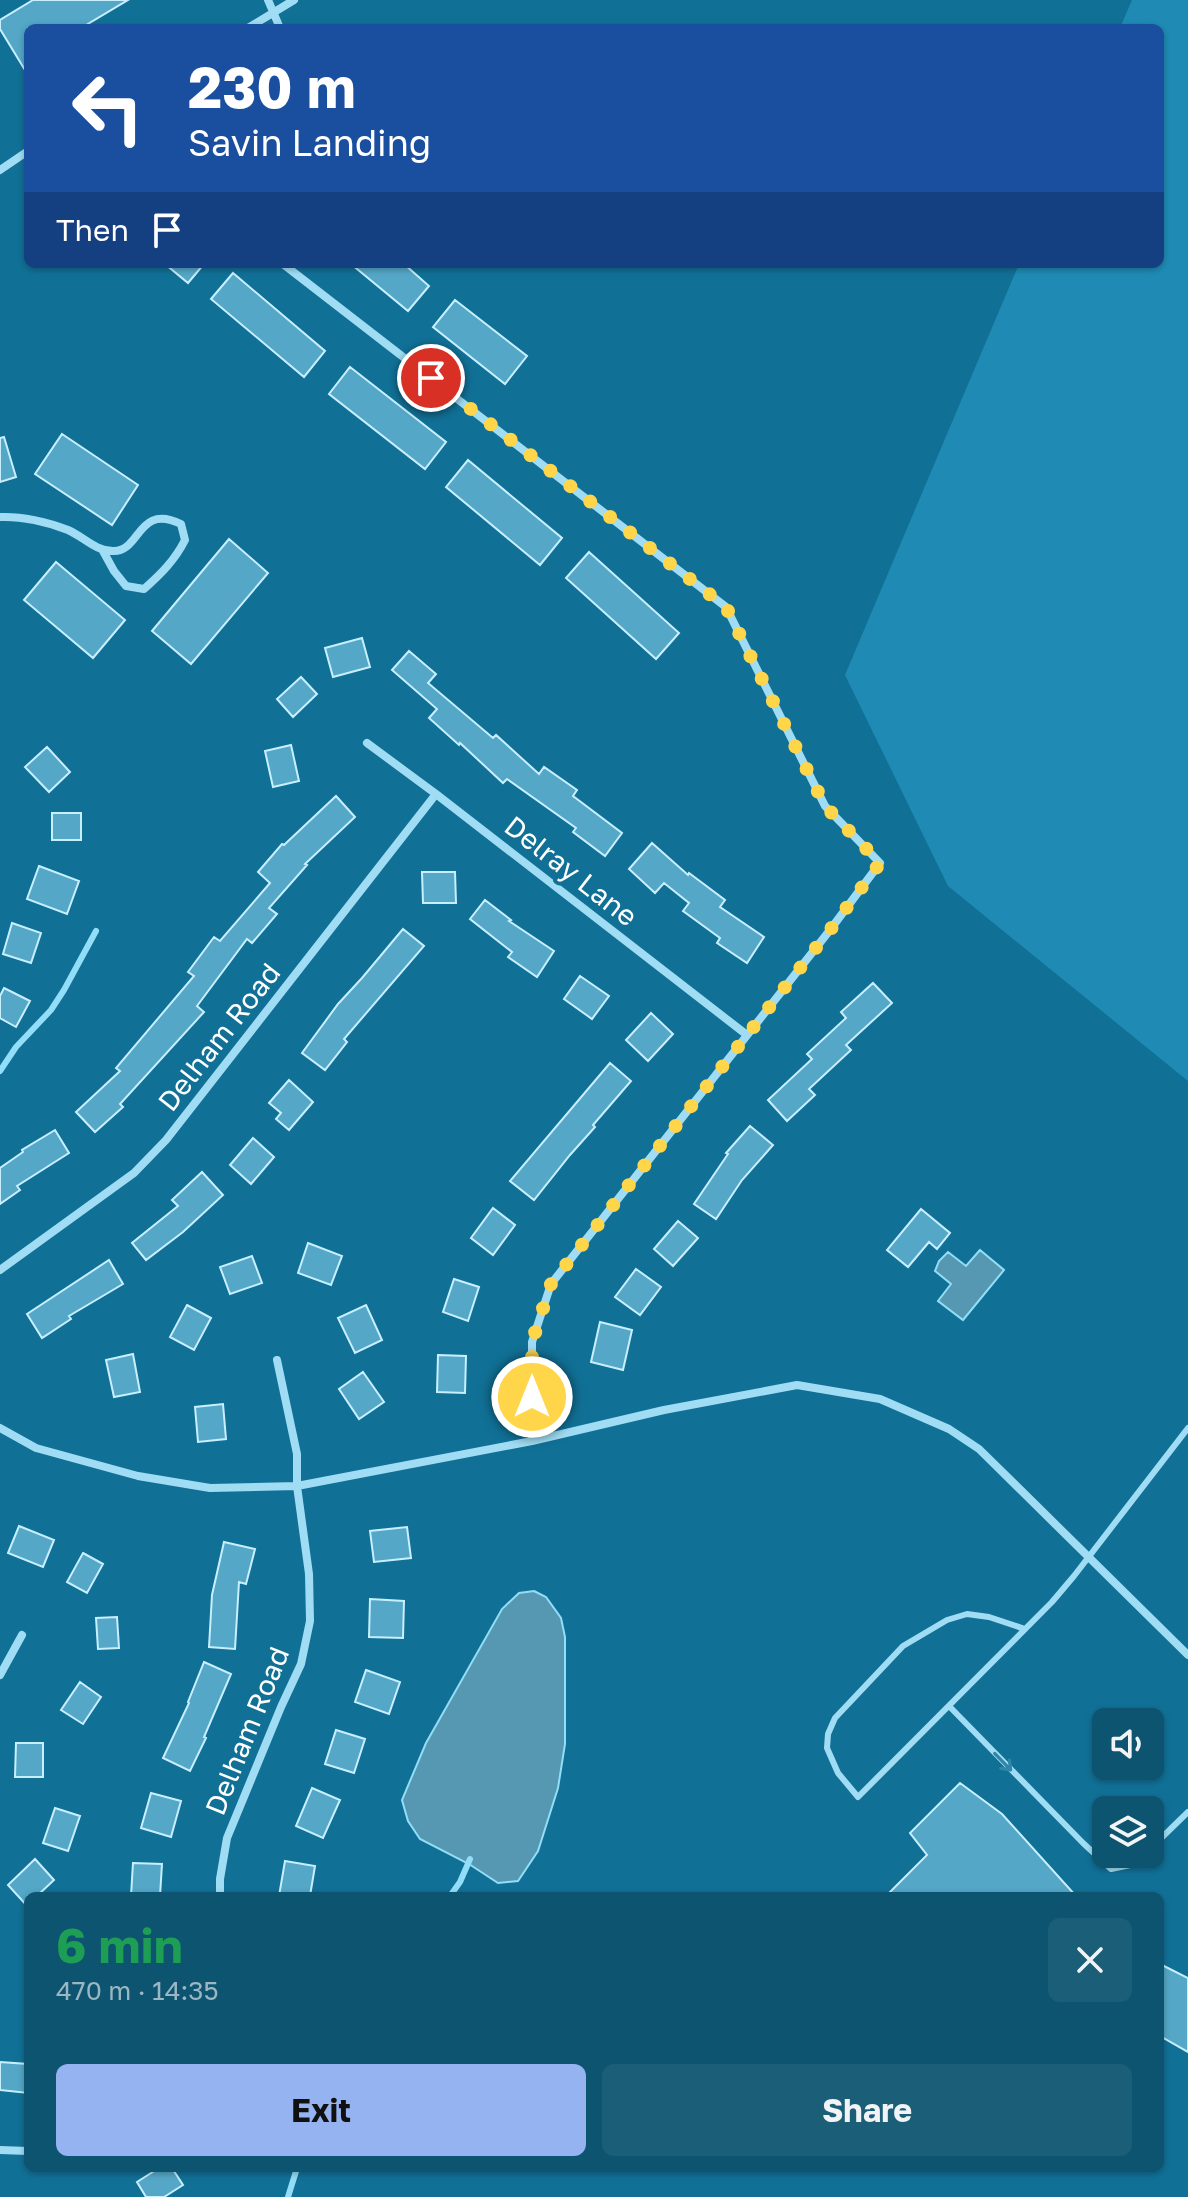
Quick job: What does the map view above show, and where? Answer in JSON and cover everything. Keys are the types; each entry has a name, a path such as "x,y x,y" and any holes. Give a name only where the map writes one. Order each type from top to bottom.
{"street":[{"path":"268,0 279,24"},
{"path":"255,24 294,0"},
{"path":"0,170 24,154"},
{"path":"288,268 726,607 825,806 880,863 551,1284 532,1342 532,1441"},
{"path":"0,517 41,522 68,530 103,551 126,586 144,589 169,565 185,540 181,524 167,517 150,521 120,551 103,551"},
{"name":"Delray Lane","path":"367,743 747,1035"},
{"name":"Delham Road","path":"0,1270 134,1173 166,1140 436,794"},
{"name":"Delham Road","path":"220,1892 227,1838 301,1664 310,1621 309,1574 297,1486 297,1454 277,1360"},
{"path":"0,1428 36,1448 138,1476 210,1488 297,1486 532,1441 664,1410 797,1385 880,1399 949,1429 979,1449 1188,1655"},
{"path":"0,1675 22,1635"},
{"path":"0,2150 24,2151"}],"lane":[{"path":"1025,1629 989,1617 967,1614 947,1620 903,1646 835,1718 828,1734 827,1748 838,1773 858,1797 1025,1629 1067,1585 1188,1428"},
{"path":"949,1706 1092,1851"},
{"path":"1164,1835 1188,1812"}],"shaded area":[{"path":"1132,0 1188,0 1188,1081 948,886 845,675 1017,268 1164,268 1164,24 1122,24"},
{"path":"980,1250 1004,1270 963,1320 938,1301 951,1284 935,1271 948,1252 966,1266"},
{"path":"534,1591 546,1597 561,1618 565,1637 565,1744 558,1788 538,1851 518,1881 498,1883 420,1839 408,1821 402,1800 426,1743 502,1609 519,1593"}],"building":[{"path":"33,0 128,0 88,24 24,24 24,68 0,29 0,20"},
{"path":"170,268 201,268 188,283"},
{"path":"356,268 409,268 429,286 408,311"},
{"path":"233,273 325,351 304,377 211,299"},
{"path":"455,300 527,356 505,384 433,327"},
{"path":"350,367 446,442 425,469 329,394"},
{"path":"62,434 138,485 112,525 35,474"},
{"path":"4,437 16,477 0,482 0,438"},
{"path":"468,460 562,538 540,565 446,487"},
{"path":"229,539 268,573 191,664 152,631"},
{"path":"589,552 679,633 656,659 566,578"},
{"path":"56,562 125,620 93,658 24,600"},
{"path":"362,638 370,667 333,677 325,648"},
{"path":"409,651 436,674 428,683 493,738 496,735 539,774 544,767 577,790 573,796 622,833 605,856 573,832 576,828 507,779 503,783 429,718 437,709 392,670"},
{"path":"301,677 317,694 293,717 277,699"},
{"path":"291,745 299,781 273,787 265,751"},
{"path":"47,747 70,772 49,792 25,767"},
{"path":"336,796 355,817 305,864 269,908 277,914 252,943 247,939 197,1006 204,1012 120,1104 123,1107 95,1132 76,1112 120,1071 116,1068 194,976 188,972 214,937 220,941 270,883 258,872 282,844"},
{"path":"52,813 81,813 81,840 52,840"},
{"path":"652,843 688,875 725,900 720,907 764,937 747,963 717,943 720,938 683,911 689,903 664,883 655,893 629,869"},
{"path":"39,866 79,881 67,914 27,899"},
{"path":"422,872 455,872 456,903 423,903"},
{"path":"485,900 509,921 554,951 537,977 508,957 512,952 470,919"},
{"path":"12,923 41,933 31,963 3,954"},
{"path":"403,929 424,946 344,1039 347,1042 325,1070 302,1053 338,1004"},
{"path":"580,976 609,996 592,1019 564,999"},
{"path":"873,983 892,1003 846,1045 851,1050 809,1089 815,1095 787,1121 768,1100 812,1059 807,1054 846,1018 841,1012"},
{"path":"4,988 30,1001 16,1027 0,1018 0,996"},
{"path":"651,1013 673,1034 648,1061 626,1040"},
{"path":"610,1063 631,1081 534,1200 510,1181"},
{"path":"289,1080 313,1102 289,1130 276,1119 281,1113 269,1103"},
{"path":"750,1126 773,1145 742,1180 716,1219 694,1204 726,1153"},
{"path":"55,1130 69,1153 17,1186 20,1190 0,1204 0,1168"},
{"path":"253,1138 274,1157 251,1184 230,1165"},
{"path":"202,1172 223,1195 183,1232 146,1260 132,1243 178,1206 172,1200"},
{"path":"493,1208 515,1225 493,1255 471,1238"},
{"path":"921,1209 950,1233 937,1249 929,1242 908,1267 887,1250"},
{"path":"678,1221 698,1238 673,1266 654,1249"},
{"path":"308,1243 342,1256 331,1285 298,1273"},
{"path":"252,1256 262,1283 230,1294 220,1267"},
{"path":"109,1260 123,1284 69,1316 71,1319 42,1338 27,1314"},
{"path":"636,1269 661,1287 640,1315 615,1297"},
{"path":"454,1279 479,1287 468,1321 443,1312"},
{"path":"187,1305 211,1318 194,1350 170,1337"},
{"path":"366,1305 382,1340 355,1353 338,1318"},
{"path":"600,1322 632,1330 623,1370 591,1362"},
{"path":"133,1354 140,1392 114,1397 106,1360"},
{"path":"438,1355 466,1356 465,1393 437,1392"},
{"path":"363,1372 384,1402 359,1419 339,1389"},
{"path":"223,1404 226,1439 198,1442 195,1407"},
{"path":"19,1526 54,1540 43,1567 8,1553"},
{"path":"407,1527 411,1558 374,1562 370,1531"},
{"path":"224,1542 255,1549 246,1584 239,1582 235,1649 209,1647 212,1595"},
{"path":"83,1553 103,1564 87,1593 67,1582"},
{"path":"370,1599 404,1601 403,1638 369,1637"},
{"path":"117,1617 119,1648 98,1649 96,1618"},
{"path":"204,1662 231,1674 190,1771 163,1758"},
{"path":"366,1670 400,1682 389,1714 355,1702"},
{"path":"80,1682 101,1697 83,1724 61,1710"},
{"path":"336,1730 365,1739 354,1773 325,1764"},
{"path":"16,1743 43,1743 43,1777 15,1777"},
{"path":"960,1783 1002,1814 1072,1892 890,1892 927,1855 910,1833"},
{"path":"312,1788 340,1800 323,1838 296,1826"},
{"path":"151,1793 181,1801 171,1837 141,1828"},
{"path":"55,1808 80,1816 68,1851 43,1843"},
{"path":"35,1859 54,1880 41,1892 24,1892 24,1903 8,1885"},
{"path":"285,1861 315,1866 311,1892 280,1892"},
{"path":"133,1863 162,1864 160,1892 131,1892"},
{"path":"1164,1966 1188,1978 1188,2052 1164,2038"},
{"path":"0,2062 24,2064 24,2093 0,2090"},
{"path":"153,2172 175,2172 183,2185 164,2197 146,2197 137,2182"}],"waterway":[{"path":"0,1071 16,1047 51,1010 96,931"},
{"path":"453,1892 470,1859"},
{"path":"288,2197 296,2172"}],"route":[{"path":"431,378 726,607 825,806 880,863 551,1284 532,1342 532,1397"}]}
